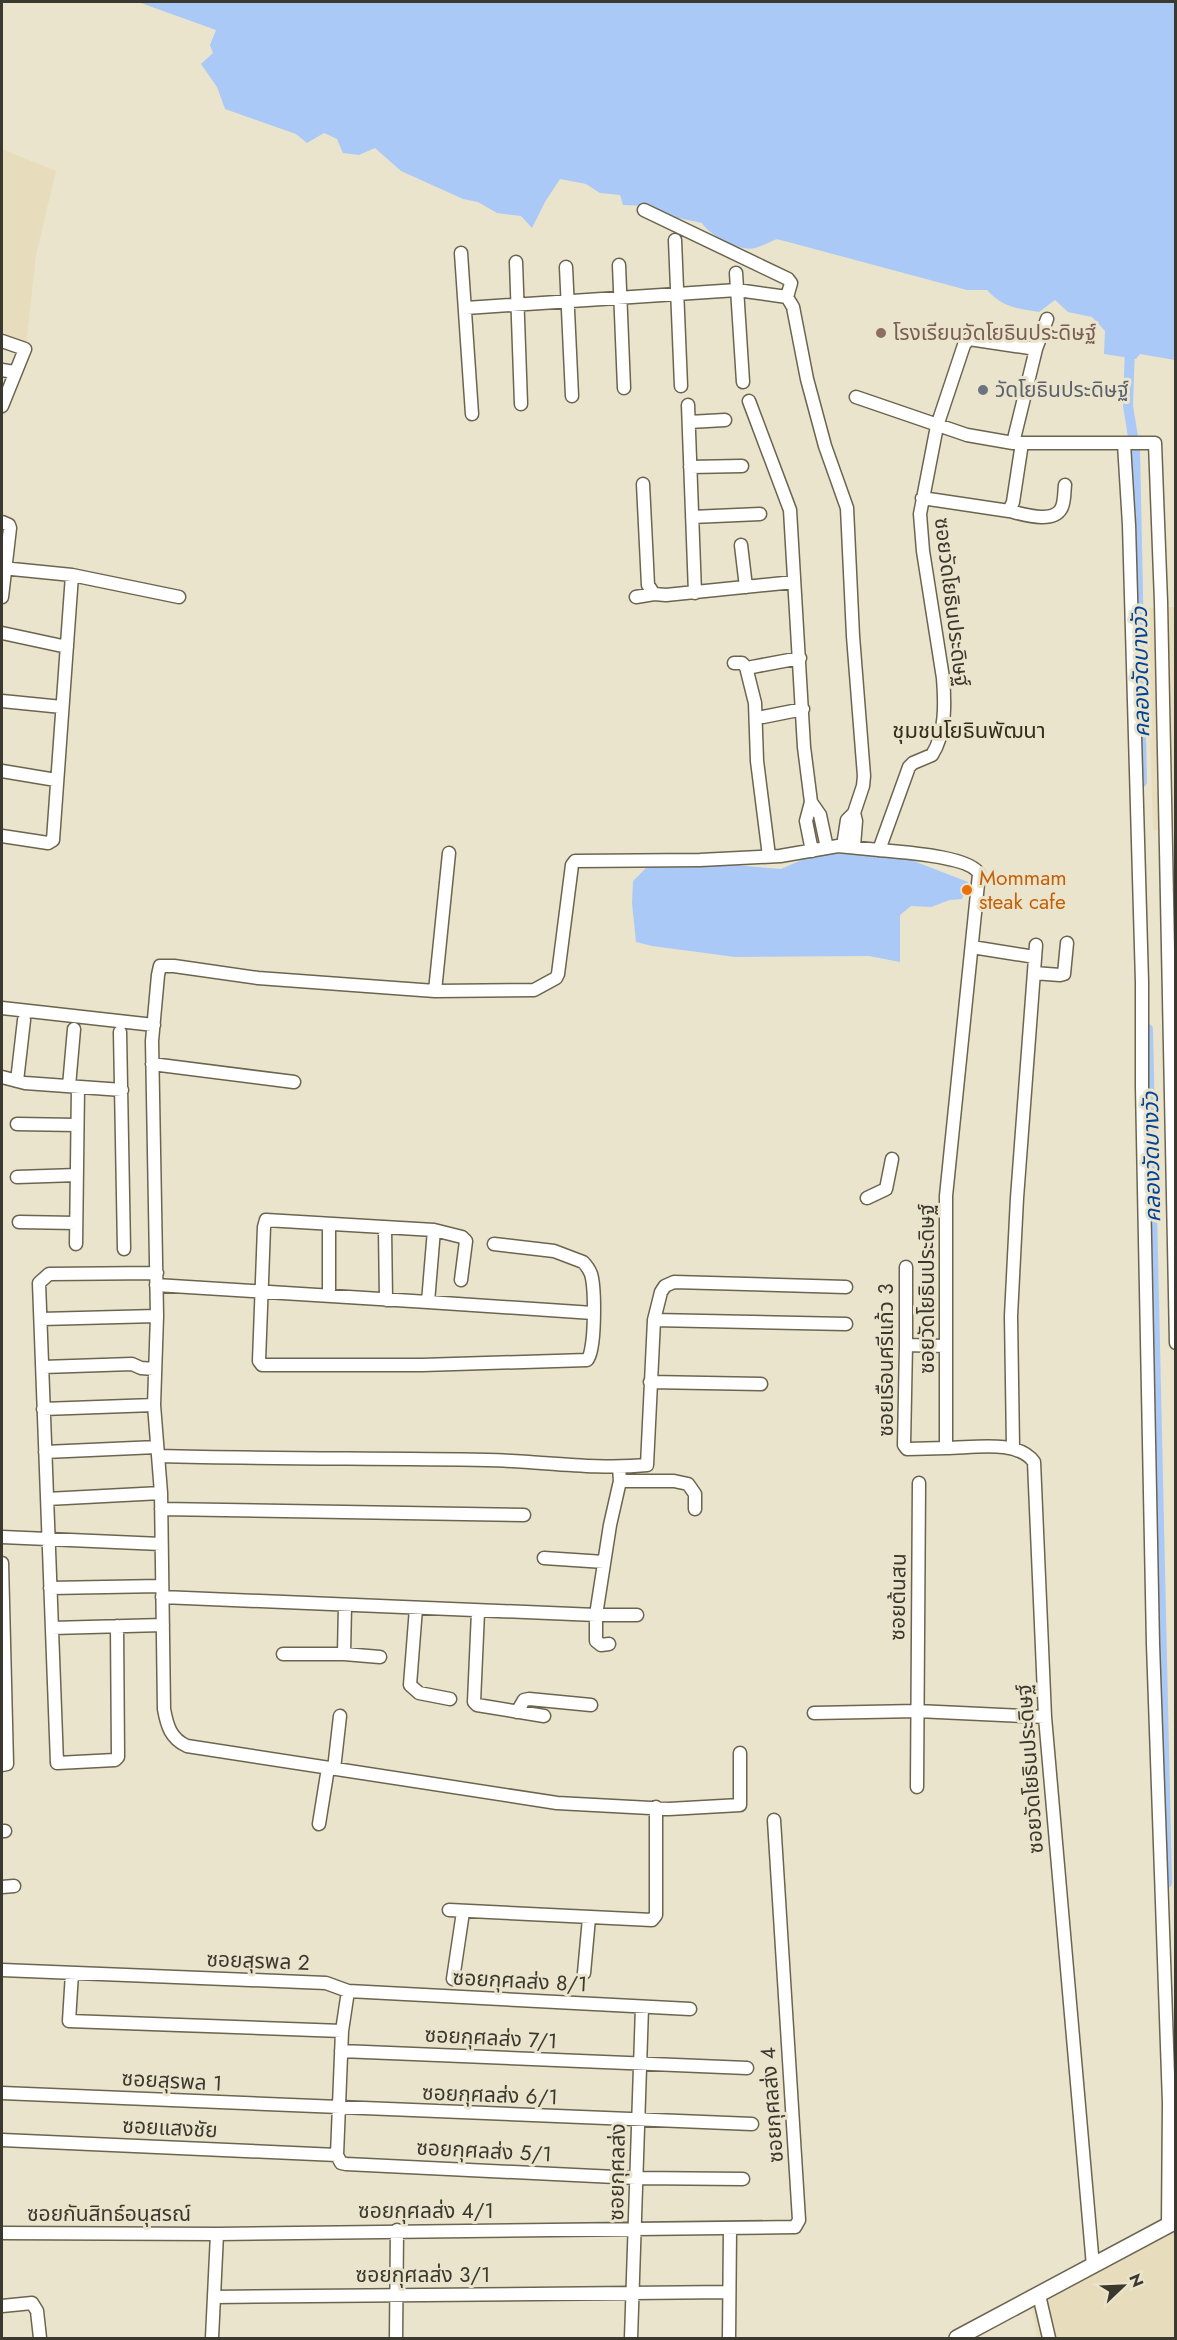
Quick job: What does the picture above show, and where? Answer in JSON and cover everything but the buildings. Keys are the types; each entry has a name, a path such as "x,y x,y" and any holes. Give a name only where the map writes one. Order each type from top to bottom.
{"main road":[{"path":"957,2338 1172,2223"}],"street":[{"path":"644,210 788,279 791,283 787,297 793,307 807,379 825,446 846,508 864,776 854,813 847,820 848,846"},
{"path":"675,240 681,386"},
{"path":"461,253 472,414"},
{"path":"516,262 521,404"},
{"path":"619,265 624,388"},
{"path":"566,267 572,396"},
{"path":"736,273 743,382"},
{"path":"466,308 737,290 787,297"},
{"path":"1009,512 1013,502 1018,443 1036,349 1047,319"},
{"name":"ซอยวัดโยธินประดิษฐ์","path":"946,1448 946,1196 980,874 977,869 968,865 924,854 879,850 909,767 932,755 941,730 944,695 923,551 920,514 938,426 964,345 969,339 977,338 1036,349"},
{"path":"2,341 25,349 8,371 2,406"},
{"path":"856,397 968,435 1018,443 1155,443 1161,602 1176,1343"},
{"path":"749,401 790,510 811,802 806,821 812,851"},
{"path":"688,405 694,593"},
{"path":"689,422 725,420"},
{"path":"1128,444 1142,982 1152,1633 1172,2223"},
{"path":"690,467 742,466"},
{"path":"643,484 648,585 654,594"},
{"path":"922,498 1040,516 1056,514 1060,511 1065,484"},
{"path":"692,517 760,514"},
{"path":"2,522 10,528 3,569 2,597"},
{"path":"741,545 746,587"},
{"path":"3,569 72,575 179,597"},
{"path":"2,836 51,842 72,575"},
{"path":"636,597 794,582"},
{"path":"2,633 67,647"},
{"path":"752,667 800,658"},
{"path":"734,663 742,663 746,667 755,703 757,761 769,856"},
{"path":"2,701 62,707"},
{"path":"763,717 803,709"},
{"path":"2,771 56,780"},
{"path":"811,802 820,815 826,848"},
{"path":"740,1753 740,1805 669,1809 545,1802 179,1743 167,1726 164,1709 161,1494 154,1405 157,1279 152,1064 160,966 258,978 435,991 534,990 556,978 560,970 572,865 575,861 700,860 769,856 848,846 879,850"},
{"path":"435,991 449,853"},
{"path":"1034,973 1065,974 1067,943"},
{"path":"946,1448 1013,1447 1011,1316 1017,1198 1036,951 972,946"},
{"path":"2,1008 154,1025"},
{"path":"17,1081 24,1020"},
{"path":"74,1029 73,1086 77,1125 76,1244"},
{"path":"120,1032 124,1249"},
{"path":"152,1064 294,1082"},
{"path":"2,1077 17,1081 122,1090"},
{"path":"17,1124 77,1125"},
{"path":"867,1198 886,1189 892,1159"},
{"path":"17,1177 77,1174"},
{"path":"461,1280 466,1240 462,1236 434,1230 265,1221 258,1356 262,1365 422,1365 588,1360 592,1352 592,1276 583,1262 554,1251 494,1244"},
{"path":"19,1222 76,1223"},
{"path":"329,1225 329,1296"},
{"path":"384,1229 386,1300"},
{"path":"428,1302 434,1230"},
{"name":"ซอยเรือนศรีแก้ว 3","path":"906,1267 904,1447 946,1448"},
{"path":"117,1626 119,1756 115,1760 57,1763 55,1759 39,1283 49,1274 157,1279 261,1292 593,1313"},
{"path":"45,1452 158,1452 280,1460 506,1460 619,1467 647,1465 654,1320 661,1292 665,1286 674,1282 846,1287"},
{"path":"41,1319 157,1317"},
{"path":"654,1320 846,1323"},
{"path":"906,1345 945,1346"},
{"path":"43,1367 132,1364 141,1368 154,1369"},
{"path":"650,1382 761,1384"},
{"path":"43,1409 154,1405"},
{"name":"ซอยวัดโยธินประดิษฐ์","path":"1013,1447 1029,1455 1035,1466 1045,1717 1094,2266"},
{"path":"609,1644 601,1645 596,1641 596,1615 620,1480 619,1467"},
{"path":"620,1480 674,1481 688,1485 695,1494 695,1509"},
{"name":"ซอยต้นสน","path":"917,1787 919,1483"},
{"path":"47,1499 161,1494"},
{"path":"161,1509 524,1515"},
{"path":"2,1537 161,1544"},
{"path":"544,1558 604,1562"},
{"path":"2,1563 7,1764 2,1765"},
{"path":"50,1588 162,1592 478,1612 637,1615"},
{"path":"344,1654 345,1605"},
{"path":"416,1608 410,1686 419,1693 450,1699"},
{"path":"478,1612 474,1702 477,1705 544,1716"},
{"path":"52,1628 163,1625"},
{"path":"283,1654 344,1654 380,1658"},
{"path":"517,1712 524,1700 529,1699 591,1705"},
{"path":"814,1713 917,1711 1045,1717"},
{"path":"319,1824 340,1716"},
{"path":"449,1910 648,1921 654,1918 656,1807"},
{"name":"ซอยกุศลส่ง 4","path":"635,2230 791,2228 798,2223 774,1820"},
{"path":"453,1979 463,1912"},
{"path":"584,1973 589,1918"},
{"name":"ซอยสุรพล 2","path":"2,1970 326,1983 348,1991"},
{"path":"72,1972 69,2021 342,2031"},
{"path":"337,2155 342,2031 348,1991"},
{"name":"ซอยกุศลส่ง 8/1","path":"348,1991 690,2009"},
{"name":"ซอยกุศลส่ง","path":"631,2338 642,2007"},
{"name":"ซอยกุศลส่ง 7/1","path":"341,2051 747,2068"},
{"name":"ซอยสุรพล 1","path":"2,2093 340,2108"},
{"name":"ซอยกุศลส่ง 6/1","path":"340,2108 752,2124"},
{"name":"ซอยแสงชัย","path":"2,2140 337,2155"},
{"name":"ซอยกุศลส่ง 5/1","path":"337,2155 341,2163 346,2164 636,2178 743,2179"},
{"path":"729,2338 730,2229"},
{"path":"396,2338 397,2230"},
{"name":"ซอยกุศลส่ง 4/1","path":"217,2234 397,2230 635,2230"},
{"name":"ซอยกันสิทธ์อนุสรณ์","path":"2,2233 217,2234"},
{"path":"212,2338 217,2234"},
{"name":"ซอยกุศลส่ง 3/1","path":"214,2297 729,2292"},
{"path":"1039,2295 1049,2338"},
{"path":"2,2306 32,2303 37,2311 40,2338"}],"shaded area":[{"path":"2,149 56,171 36,255 26,346 2,338"},
{"path":"1175,607 1175,830 1153,830 1146,608"},
{"path":"1175,2230 1175,2338 1037,2338 1032,2309"}],"water":[{"path":"138,2 1175,2 1175,360 1140,354 1136,359 1104,354 1105,331 1092,317 1068,312 1055,300 1039,312 1024,310 1005,304 987,290 967,290 777,239 755,248 742,248 718,238 702,223 663,215 647,206 623,205 620,195 600,193 586,184 560,179 532,228 521,216 497,213 478,202 463,199 401,171 375,148 359,155 343,153 337,139 324,133 307,143 296,134 225,109 217,87 201,64 213,53 210,45 216,30"},
{"path":"820,852 893,853 968,882 962,899 950,900 931,907 911,906 900,915 900,962 869,956 735,957 636,942 632,903 633,881 646,868 698,862 781,869"}],"waterway":[{"name":"คลองวัดบางวัว","path":"1130,346 1128,406 1135,449 1142,782"},
{"name":"คลองวัดบางวัว","path":"1148,1029 1167,1883"}],"place":[{"name":"โรงเรียนวัดโยธินประดิษฐ์","path":"881,333"},
{"name":"วัดโยธินประดิษฐ์","path":"983,390"},
{"name":"Mommam steak cafe","path":"967,890"}],"district":[{"name":"ชุมชนโยธินพัฒนา","path":"969,730"}]}
